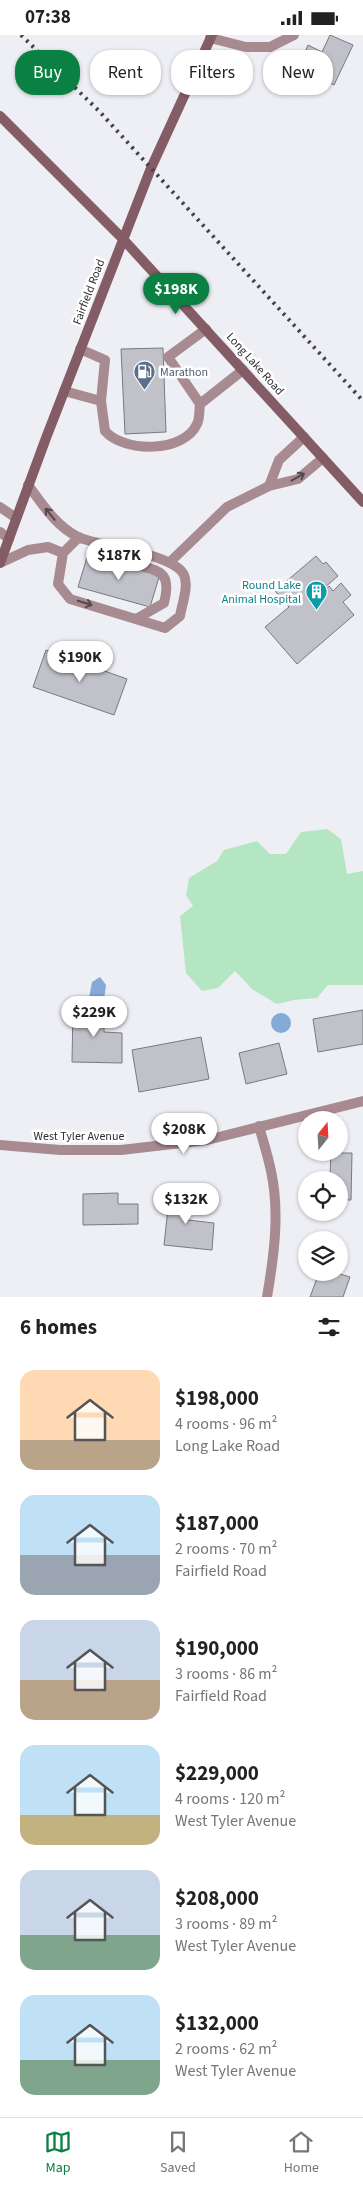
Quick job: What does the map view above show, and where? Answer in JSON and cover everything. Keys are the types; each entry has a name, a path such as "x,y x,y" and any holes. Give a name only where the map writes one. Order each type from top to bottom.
{"street":[{"path":"211,37 246,47 270,47 294,35"},
{"name":"Fairfield Road","path":"0,563 28,485 151,168 211,37"},
{"name":"Long Lake Road","path":"2,119 123,239 363,502"},
{"path":"80,349 105,360 101,401 105,431 109,435 131,445 156,447 182,440 197,424 200,404 168,357 206,329"},
{"path":"200,404 243,370"},
{"path":"64,391 101,401"},
{"path":"269,486 279,460 304,437"},
{"path":"170,562 227,507 269,486 298,479 323,458"},
{"path":"28,485 54,520 79,537 170,562 184,573 186,582 180,616 165,628 70,599 58,584 63,553 79,537"},
{"path":"0,507 16,519"},
{"path":"0,532 9,539"},
{"path":"109,545 124,559 160,571 166,577 164,603 136,619"},
{"path":"0,563 28,550 48,547 63,553"},
{"name":"West Tyler Avenue","path":"0,1145 60,1150 120,1150 207,1140 363,1101"},
{"path":"259,1126 271,1173 275,1212 274,1261 267,1297"}],"green space":[{"path":"327,829 341,839 347,874 363,871 363,985 328,985 317,998 277,1004 253,990 235,971 218,988 202,991 186,973 180,916 193,906 186,895 189,878 217,861 224,850 257,841 270,854 286,854 301,832"}],"water":[{"path":"100,977 106,985 104,1000 97,1002 89,998 92,982"},
{"path":"281,1013 288,1016 291,1023 288,1030 281,1033 274,1030 271,1023 274,1016"}],"building":[{"path":"330,35 353,45 334,85 333,50 323,50"},
{"path":"308,45 318,50 306,50"},
{"path":"163,348 166,432 125,434 121,349"},
{"path":"88,554 160,574 150,607 78,587"},
{"name":"Round Lake Animal Hospital","path":"316,556 323,564 326,562 338,576 323,589 325,590 329,586 333,591 341,583 351,595 343,602 354,615 297,664 265,627 289,607 275,591"},
{"path":"46,650 127,679 114,715 33,687"},
{"path":"73,1008 104,1009 104,1032 122,1033 122,1063 72,1062"},
{"path":"363,1010 363,1044 318,1052 313,1019"},
{"path":"201,1037 209,1079 139,1092 132,1050"},
{"path":"279,1043 287,1074 246,1084 239,1053"},
{"path":"348,1153 352,1153 351,1200 348,1200 348,1171 330,1171 331,1161 348,1161"},
{"path":"170,1190 191,1192 188,1220 214,1223 212,1250 164,1245"},
{"path":"118,1193 118,1204 138,1204 138,1224 83,1225 83,1194"},
{"path":"348,1276 350,1277 343,1297 310,1297 316,1281 348,1281"}],"railway":[{"path":"21,35 99,111 363,401"}],"place":[{"name":"Marathon","path":"144,391"},
{"name":"Round Lake Animal Hospital","path":"317,611"}]}
